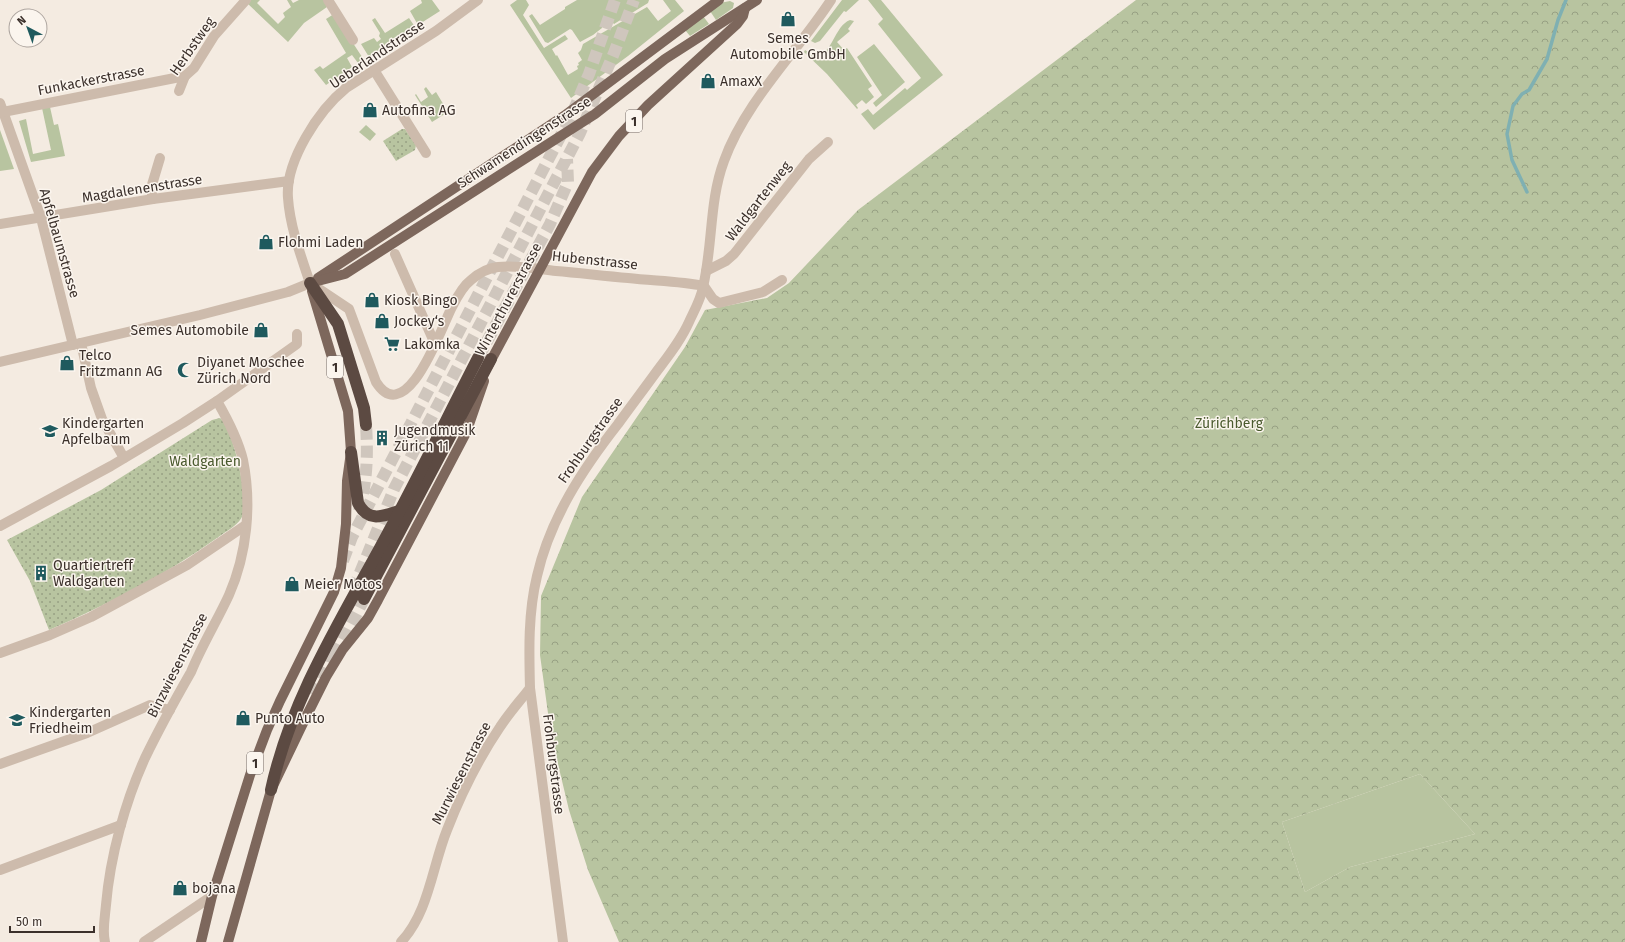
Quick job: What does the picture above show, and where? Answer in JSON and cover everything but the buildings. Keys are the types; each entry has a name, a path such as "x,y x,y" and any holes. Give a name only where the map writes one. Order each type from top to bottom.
{"highway":[{"path":"310,283 338,324 364,408 366,425"},
{"path":"271,790 277,762 314,671 478,358"},
{"path":"364,599 491,359"},
{"path":"351,452 358,503 361,510 368,515 374,516 381,516 399,511"}],"main road":[{"name":"Schwamendingenstrasse","path":"310,283 551,125 719,0"},
{"name":"Winterthurerstrasse","path":"228,942 271,790 326,677 343,649 368,618 456,452 474,413 491,359 592,172 619,136 648,105 737,24 743,16 743,4 757,0"},
{"name":"Schwamendingenstrasse","path":"310,283 345,274 352,270 595,114 665,59 743,4"},
{"name":"Ueberlandstrasse","path":"212,896 250,775 267,730 334,592 342,568 345,540 347,482 351,452 348,411 310,283"},
{"name":"1","path":"201,942 212,896"}],"street":[{"name":"Herbstweg","path":"179,91 185,76 194,68 214,36 246,0"},
{"path":"328,0 354,40"},
{"name":"Ueberlandstrasse","path":"310,283 298,250 290,215 288,181 303,143 312,127 324,110 346,88 436,31 478,0"},
{"name":"Frohburgstrasse","path":"563,942 530,688 530,624 536,577 548,537 567,498 595,453 677,344 700,299 704,286 715,193 723,162 733,139 759,98 831,0"},
{"path":"374,70 426,153"},
{"name":"Funkackerstrasse","path":"2,108 185,76"},
{"name":"Apfelbaumstrasse","path":"2,108 41,218 76,344 91,388 102,419 124,458"},
{"name":"Waldgartenweg","path":"706,271 726,261 734,254 809,159 828,142"},
{"path":"153,199 151,188 160,158"},
{"name":"Magdalenenstrasse","path":"0,224 153,199 288,181"},
{"path":"395,254 435,344"},
{"name":"Hubenstrasse","path":"310,283 349,309 376,382 387,392 397,394 403,391 421,373 452,307 462,290 470,281 496,267 540,268 690,283 704,286"},
{"path":"704,286 713,299 719,303 763,292 782,280"},
{"name":"Schwamendingenstrasse","path":"0,362 200,315 288,292 310,283"},
{"path":"0,526 111,466 217,401 297,344 297,334"},
{"name":"Binzwiesenstrasse","path":"105,942 107,898 121,825 145,759 191,672 196,658 229,595 241,558 248,507 243,460 232,429 217,401"},
{"path":"3,652 50,635 91,617 187,565 246,525"},
{"name":"Murwiesenstrasse","path":"401,942 419,914 447,830 485,751 500,727 530,688"},
{"path":"0,764 87,733 150,705 170,710"},
{"path":"0,870 121,825"},
{"path":"144,942 212,896"}],"green space":[{"path":"251,0 260,0 257,3 278,24 285,17 283,13 291,7 287,0 291,0 293,3 299,0 325,0 327,7 304,23 288,42 247,3"},
{"path":"421,0 432,0 440,11 418,25 410,11 422,3"},
{"path":"517,0 526,0 529,5 523,15 544,48 565,35 568,39 552,49 568,75 578,69 578,63 582,60 578,53 583,44 647,7 658,21 671,11 663,0 675,0 684,11 628,56 571,98 510,5"},
{"path":"577,0 649,0 648,3 614,24 610,20 593,35 580,42 570,29 548,43 545,42 529,16 532,14 540,25"},
{"path":"842,0 859,0 846,12 844,11 820,41 815,43 811,41"},
{"path":"868,0 881,0 943,75 874,130 861,114 868,109 873,115 905,88 907,90 921,78 878,24 883,19"},
{"name":"Zürichberg","path":"1136,0 1625,0 1625,942 619,942 588,870 569,810 551,735 540,655 541,596 582,497 685,347 705,310 767,298 789,283 858,210","holes":["1420,774 1475,834 1350,867 1305,892 1282,822"]},
{"path":"730,1 734,3 733,8 716,20 710,11 720,3"},
{"path":"334,14 364,60 358,63 352,55 347,58 352,67 326,85 314,70 320,66 323,69 346,53 326,19"},
{"path":"703,16 709,24 690,36 685,30"},
{"path":"375,18 385,33 409,18 415,27 369,57 361,44 374,38 377,42 381,39 379,36 380,33 372,20"},
{"path":"850,20 854,21 848,29 850,31 837,42 844,50 847,48 872,86 868,89 874,97 866,104 862,100 856,105 858,108 857,109 827,74 804,52 805,50 814,54 821,54 826,51 839,30"},
{"path":"874,44 905,82 876,107 873,103 882,95 857,57"},
{"path":"426,87 432,95 436,92 448,112 432,122 415,95 416,94 421,102 428,97 424,89"},
{"path":"50,107 54,125 58,124 65,156 31,162 19,121 26,119 33,154 51,150 42,108"},
{"path":"366,125 376,134 370,141 359,132"},
{"path":"402,129 405,129 416,145 415,150 396,161 383,141"},
{"path":"0,130 14,169 0,171"},
{"name":"Waldgarten","path":"220,418 226,426 231,438 240,474 244,496 244,510 239,521 232,528 177,565 93,610 49,630 30,581 7,540 101,490 212,420"},
{"path":"1420,774 1475,834 1350,867 1305,892 1282,822"}],"waterway":[{"path":"1527,192 1512,160 1507,134 1513,106 1522,94 1529,90 1547,59 1558,20 1566,0"}],"tunnel":[{"path":"343,561 352,537 572,114 589,74 615,0"},
{"path":"353,590 394,489 580,133 614,53 634,0"},
{"path":"478,358 550,224 568,182 567,159"},
{"path":"359,511 364,490 366,468 366,425"},
{"path":"335,656 364,599"},
{"path":"313,695 333,643"}],"place":[{"name":"Semes Automobile GmbH","path":"788,19"},
{"name":"AmaxX","path":"708,81"},
{"name":"Autofina AG","path":"370,110"},
{"name":"Flohmi Laden","path":"266,242"},
{"name":"Kiosk Bingo","path":"372,300"},
{"name":"Jockey‘s","path":"382,321"},
{"name":"Semes Automobile","path":"261,330"},
{"name":"Lakomka","path":"392,344"},
{"name":"Telco Fritzmann AG","path":"67,363"},
{"name":"Diyanet Moschee Zürich Nord","path":"185,370"},
{"name":"Kindergarten Apfelbaum","path":"50,431"},
{"name":"Jugendmusik Zürich 11","path":"382,438"},
{"name":"Quartiertreff Waldgarten","path":"41,573"},
{"name":"Meier Motos","path":"292,584"},
{"name":"Punto Auto","path":"243,718"},
{"name":"Kindergarten Friedheim","path":"17,720"},
{"name":"bojana","path":"180,888"}]}
